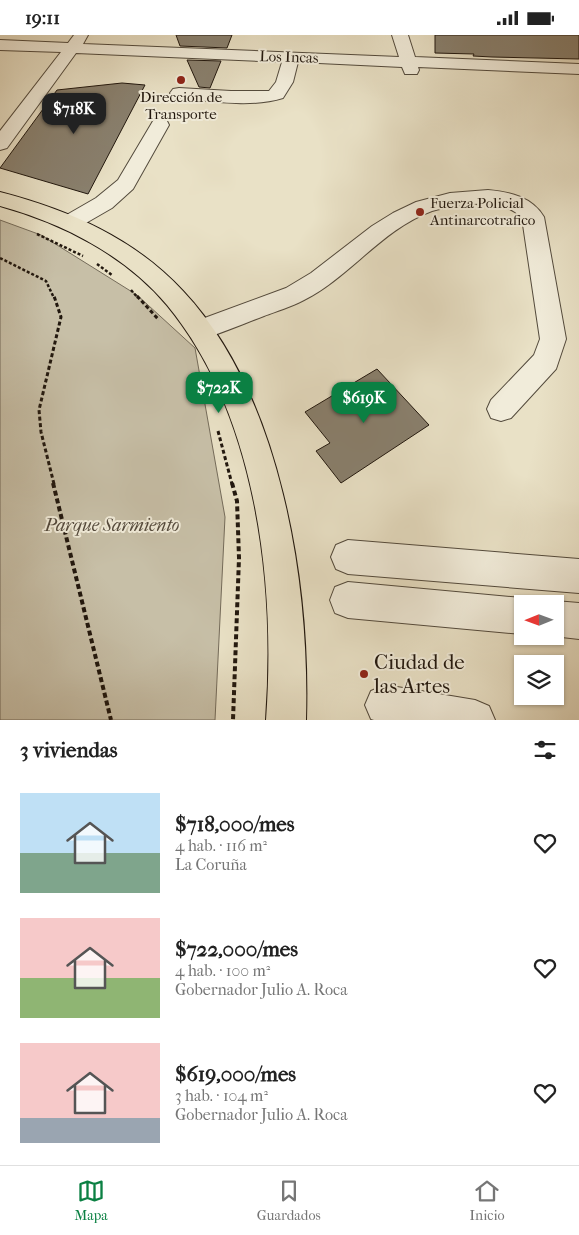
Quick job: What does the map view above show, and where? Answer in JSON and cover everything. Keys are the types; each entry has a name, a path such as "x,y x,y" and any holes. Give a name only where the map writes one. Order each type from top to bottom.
{"main road":[{"path":"0,199 71,221 125,253 156,278 177,299 200,330 233,388 251,438 281,557 287,632 286,720"}],"street":[{"path":"400,35 409,66"},
{"name":"Los Incas","path":"0,45 74,47 579,77"},
{"path":"0,144 74,47"},
{"name":"Los Incas","path":"0,53 74,47"},
{"path":"179,93 261,97 275,95 281,90 291,61"},
{"name":"Los Incas","path":"409,66 579,69"},
{"path":"71,221 104,203 126,184 160,125"},
{"path":"200,330 295,294 310,286 379,231 405,213 452,198 495,197 506,199 528,210 533,217 553,339 546,361 501,409"},
{"path":"348,557 579,576"},
{"path":"348,600 514,615"},
{"path":"564,620 579,621"},
{"path":"386,705 475,720"}],"path":[{"path":"35,233 87,258"},
{"path":"0,259 46,281 61,317 39,410 41,431 111,720"},
{"path":"95,263 118,279"},
{"path":"125,284 163,324"},
{"path":"217,427 237,501 239,558 233,720"}],"green space":[{"name":"Parque Sarmiento","path":"0,220 41,235 137,295 195,348 225,517 215,720 0,720"}],"building":[{"path":"176,35 232,35 227,48 180,46"},
{"path":"435,35 579,35 579,59 492,57 473,56 474,54 435,53"},
{"path":"187,60 221,61 210,88 199,87"},
{"path":"122,83 145,85 88,194 0,168 57,90"},
{"path":"377,369 429,425 341,483 316,451 330,443 305,412"}],"place":[{"name":"Dirección de Transporte","path":"181,80"},
{"name":"Fuerza Policial Antinarcotrafico","path":"420,212"},
{"name":"Ciudad de las Artes","path":"364,674"}]}
